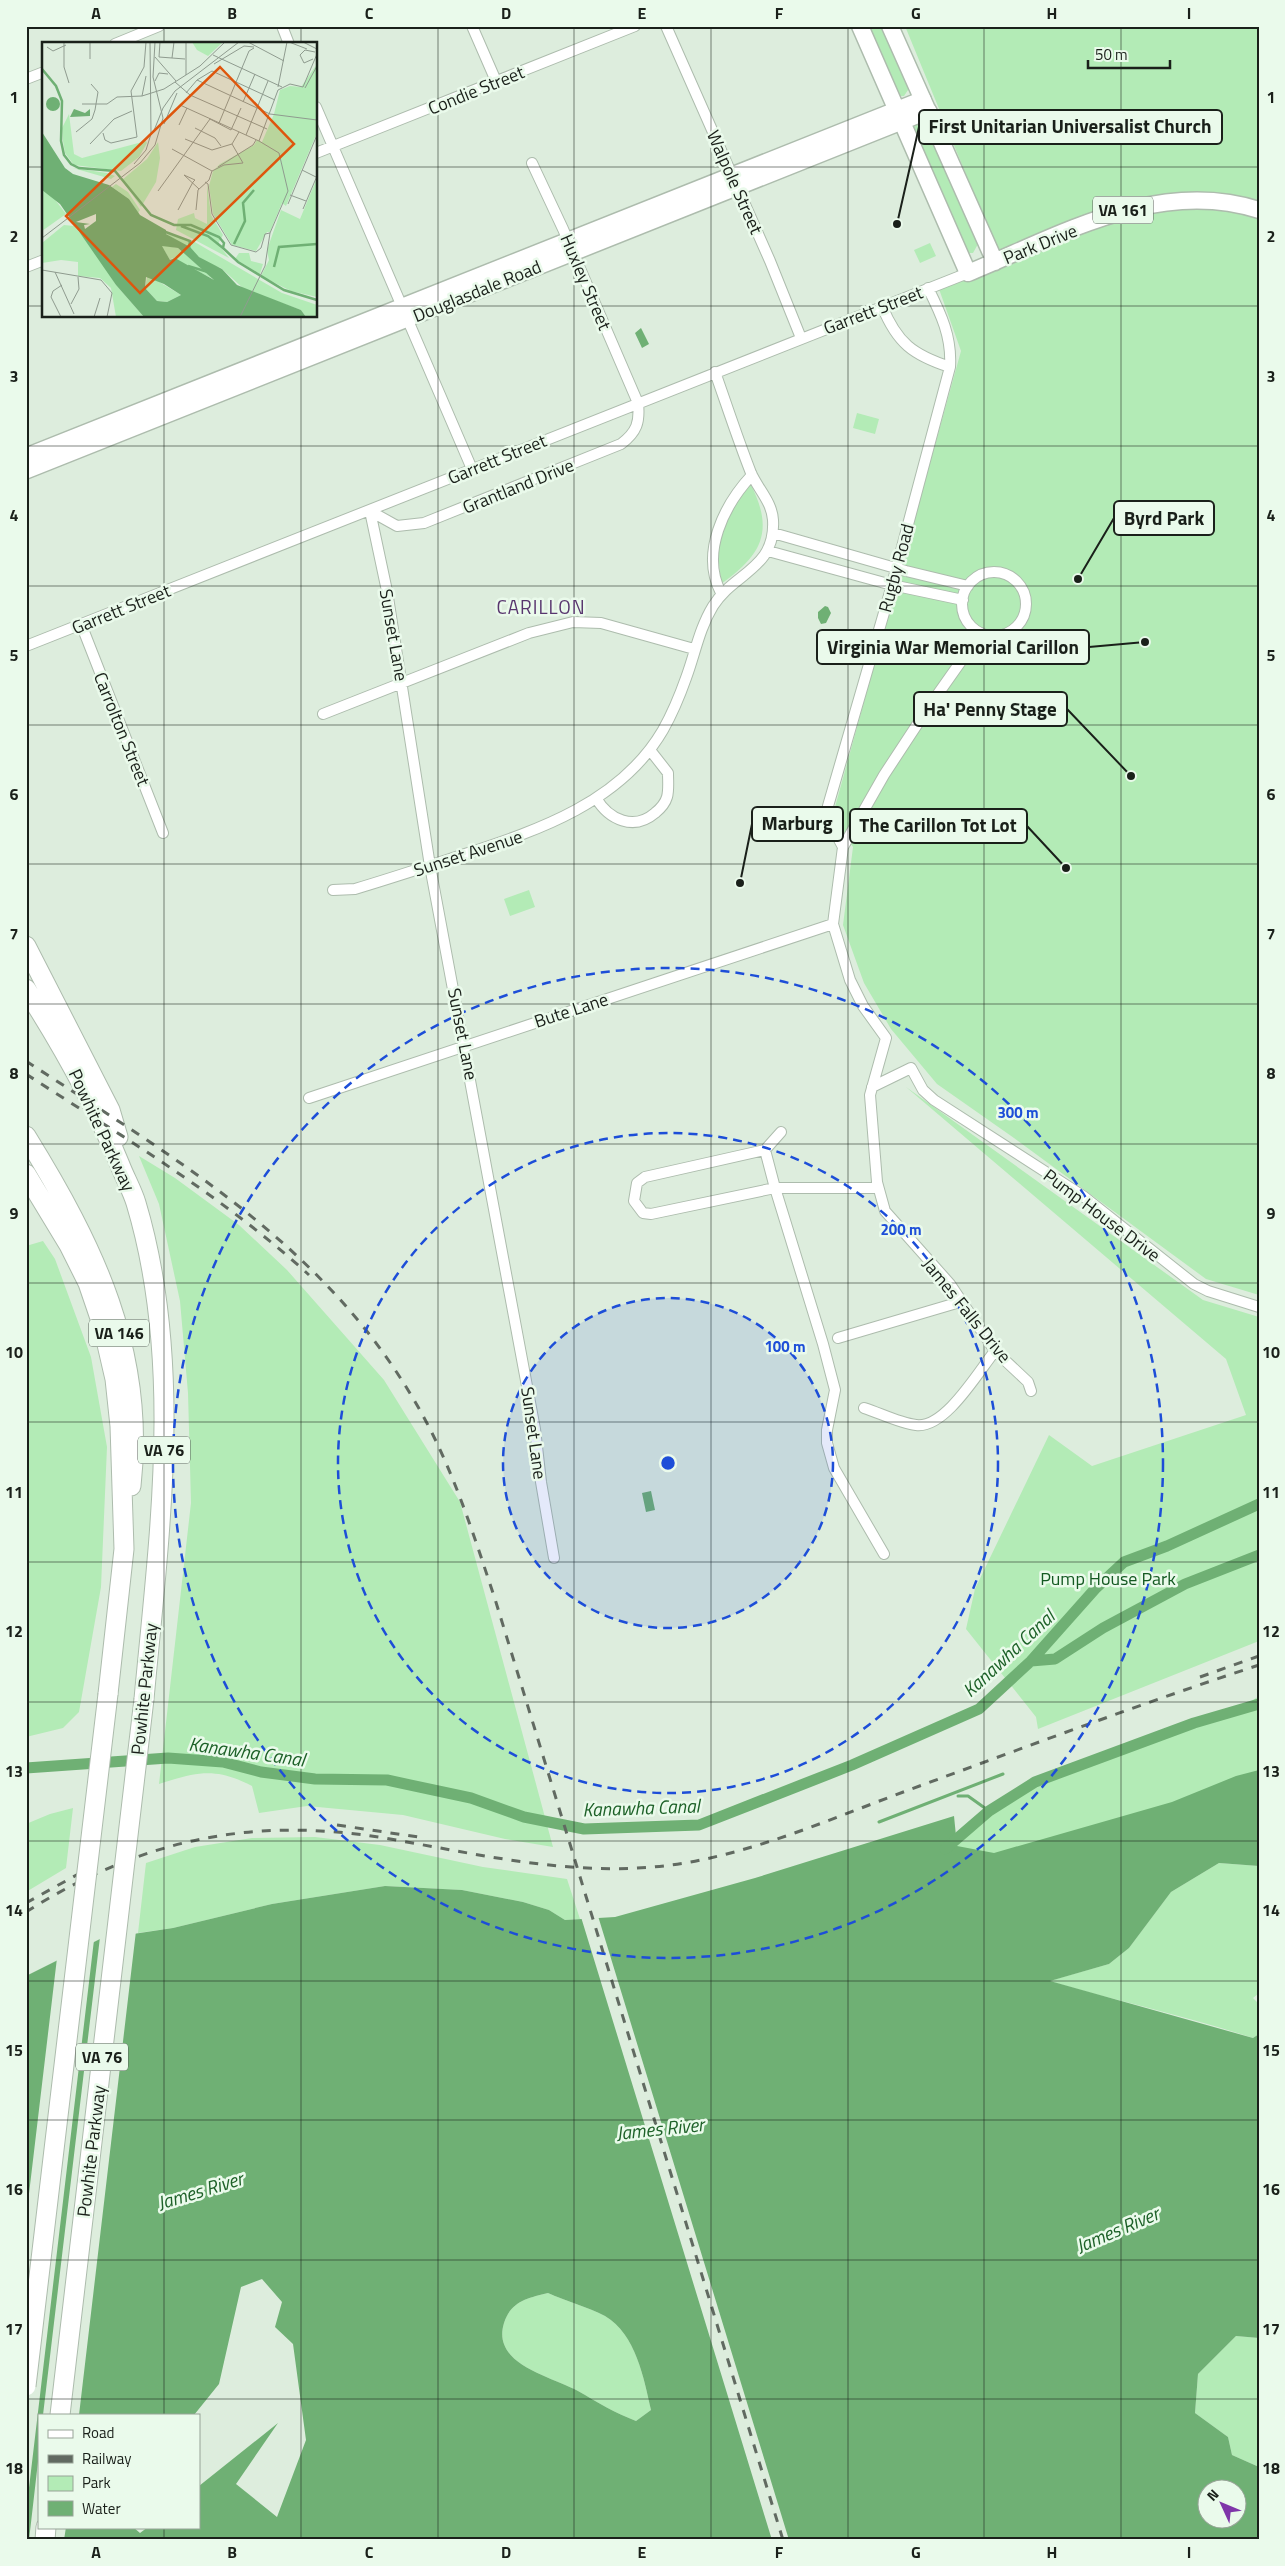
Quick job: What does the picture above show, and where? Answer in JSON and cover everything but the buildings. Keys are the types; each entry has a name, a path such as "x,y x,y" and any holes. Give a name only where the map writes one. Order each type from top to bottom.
{"highway":[{"path":"26,946 110,1110 136,1203"},
{"name":"Powhite Parkway","path":"26,989 52,1030 108,1134 136,1203 153,1284 165,1404 164,1485 144,1698 60,2414"},
{"name":"VA 146","path":"26,1136 61,1192 86,1240 114,1315 129,1375 135,1454 124,1549"},
{"name":"Powhite Parkway","path":"26,1174 69,1245 88,1283 103,1327 115,1379 124,1549 26,2386"}],"main road":[{"path":"860,26 968,273"},
{"path":"890,26 995,262"},
{"name":"Park Drive","path":"968,273 1120,210 1187,199 1243,204 1259,210"}],"street":[{"path":"120,42 159,26"},
{"path":"282,26 288,42"},
{"path":"472,26 496,82"},
{"name":"Condie Street","path":"318,152 635,26"},
{"name":"Walpole Street","path":"666,26 770,261 801,338"},
{"path":"26,79 42,73"},
{"name":"Douglasdale Road","path":"26,456 405,312 926,105"},
{"path":"318,112 472,469"},
{"name":"Huxley Street","path":"532,163 571,246 638,403"},
{"path":"26,267 42,261"},
{"name":"Garrett Street","path":"26,646 968,273"},
{"name":"Rugby Road","path":"843,847 830,823 828,806 892,584 950,367 951,354 947,331 928,288"},
{"path":"882,306 889,323 903,342 920,356 950,367"},
{"name":"Douglasdale Road","path":"26,471 405,312"},
{"name":"Sunset Avenue","path":"333,890 356,889 531,833 616,785 650,750 673,709 687,677 694,649 705,621 721,593 752,570 768,551 773,533 773,518 770,507 752,475 715,372"},
{"name":"Grantland Drive","path":"370,511 397,526 411,526 533,480 621,444 632,436 638,427 638,403"},
{"path":"721,593 717,585 714,568 715,542 726,509 737,492 752,475"},
{"name":"Sunset Lane","path":"370,511 402,681 430,866 465,1045 535,1429 541,1482 554,1558"},
{"path":"773,533 896,568 968,586"},
{"path":"768,551 892,584 963,600"},
{"path":"1000,573 1017,582 1026,599 1023,618 1010,632 1000,636 981,633 965,617 963,600 968,586 982,575 1000,573"},
{"path":"322,714 402,681 529,633 573,622 601,623 694,649"},
{"name":"Carrolton Street","path":"81,624 164,833"},
{"path":"833,924 843,847 889,768 928,708 981,633"},
{"path":"596,798 604,811 612,817 635,823 650,818 661,807 666,798 668,773 650,750"},
{"name":"James Falls Drive","path":"833,924 850,980 863,1006 886,1038 872,1087 878,1188 885,1211 893,1223 937,1268 995,1351 1028,1382 1031,1391"},
{"name":"Bute Lane","path":"309,1098 833,924"},
{"name":"Pump House Drive","path":"872,1087 911,1068 923,1090 934,1100 1082,1196 1194,1284 1208,1292 1259,1307"},
{"path":"781,1132 765,1150 645,1177 637,1183 634,1201 643,1213 651,1214 774,1188 878,1188"},
{"path":"765,1150 774,1188 823,1344 835,1390 827,1436 834,1468 884,1554"},
{"path":"838,1338 960,1302"},
{"path":"864,1408 915,1425 930,1424 946,1412 995,1351"}],"green space":[{"path":"865,26 883,26 910,87 904,96 898,96"},
{"path":"905,26 1259,26 1259,1295 1206,1279 937,1084 891,1029 864,983 843,925 853,847 840,829 835,807 961,351 939,289 1002,262"},
{"path":"925,123 978,244 973,253 967,253 912,129 913,125"},
{"path":"930,243 936,256 920,263 914,250"},
{"path":"857,413 879,419 875,434 853,428"},
{"path":"750,483 758,500 762,515 763,528 760,541 755,552 746,563 721,584 718,553 725,519"},
{"path":"529,890 535,907 510,916 504,899"},
{"name":"Pump House Park","path":"906,1087 1203,1300 1259,1317 1259,1641 1038,1729 1036,1717 966,1629 975,1589 1049,1435 1092,1466 1246,1415 1226,1359"},
{"path":"139,1156 175,1178 239,1225 287,1270 384,1380 460,1502 553,1847 505,1839 403,1815 307,1806 259,1813 252,1786 227,1776 216,1774 195,1774 159,1784 191,1503 188,1393 180,1301 159,1204"},
{"path":"43,1241 55,1259 91,1357 107,1447 101,1587 79,1712 63,1728 26,1737 26,1246"},
{"path":"1259,1696 1259,1774 1021,1855 935,1856 1001,1802 1039,1779 1175,1729 1241,1708"},
{"path":"73,1808 66,1868 26,1892 26,1824 50,1814"},
{"path":"315,1837 380,1845 483,1867 567,1879 580,1919 565,1920 549,1910 523,1902 462,1890 385,1886 272,1904 173,1928 138,1933 146,1863 195,1847 252,1838"},
{"path":"1219,1863 1259,1866 1259,1993 1253,1998 1259,2004 1259,2034 1253,2038 1049,1981 1109,1964 1129,1948 1171,1892"},
{"path":"548,2293 605,2316 616,2324 631,2345 637,2358 651,2410 636,2421 613,2411 567,2385 526,2367 506,2349 502,2337 504,2323 511,2310 521,2302"},
{"path":"1236,2336 1259,2338 1259,2467 1232,2455 1228,2437 1195,2413 1198,2374"}],"water":[{"path":"641,328 649,344 642,348 635,333"},
{"path":"825,606 828,607 831,613 826,623 821,624 818,612"},
{"path":"651,1491 655,1510 646,1512 642,1493"},
{"name":"James River","path":"1259,1770 1259,1866 1219,1863 1171,1892 1129,1948 1109,1964 1050,1981 1253,2038 1259,2034 1259,2338 1236,2336 1198,2374 1195,2413 1228,2437 1232,2455 1259,2467 1259,2540 26,2540 26,1976 100,1939 173,1928 272,1904 385,1886 462,1890 523,1902 549,1910 565,1920 615,1917 755,1878 954,1816 957,1846 994,1853 1172,1802 1236,1776","holes":["262,2279 282,2302 275,2327 293,2344 306,2440 277,2517 236,2484 278,2423 200,2485 200,2528 147,2528 140,2533 134,2528 38,2528 38,2414 195,2414 219,2384 241,2287","548,2293 605,2316 616,2324 624,2334 642,2371 651,2410 636,2421 613,2411 567,2385 526,2367 506,2349 502,2337 507,2316 516,2305"]}],"pier":[{"path":"598,1916 789,2540 772,2540 581,1917"},
{"path":"136,1931 79,2414 43,2414 100,1937"},
{"path":"94,1940 26,2513 26,2219 57,1958"},
{"path":"38,2462 38,2528 66,2528 64,2540 29,2540"}],"waterway":[{"name":"Kanawha Canal","path":"26,1768 168,1758 223,1762 261,1772 315,1779 387,1780 471,1798 524,1817 584,1829 699,1825 852,1765 979,1709 1031,1661 1095,1589 1124,1562 1167,1546 1259,1504"},
{"path":"1031,1661 1055,1659 1103,1628 1185,1584 1259,1555"},
{"path":"945,1849 989,1811 1035,1782 1194,1723 1259,1704"},
{"path":"879,1822 1003,1774"},
{"path":"958,1796 968,1796 989,1811"}],"railway":[{"path":"26,1061 190,1169 290,1249 335,1294 377,1344 414,1400 427,1424 460,1497 495,1599 783,2540"},
{"path":"26,1074 208,1194 243,1220 309,1275"},
{"path":"1200,1677 1259,1656"},
{"path":"26,1912 69,1887 111,1867 154,1851 198,1840 242,1833 288,1830 335,1832 384,1838 496,1858 571,1867 647,1868 685,1863 769,1842 1170,1695 1259,1665"},
{"path":"337,1825 425,1838"},
{"path":"26,1903 91,1867"}],"place":[{"name":"First Unitarian Universalist Church","path":"897,224"},
{"name":"Byrd Park","path":"1078,579"},
{"name":"Virginia War Memorial Carillon","path":"1145,642"},
{"name":"Ha' Penny Stage","path":"1131,776"},
{"name":"The Carillon Tot Lot","path":"1066,868"},
{"name":"Marburg","path":"740,883"}],"district":[{"name":"CARILLON","path":"541,606"}]}
